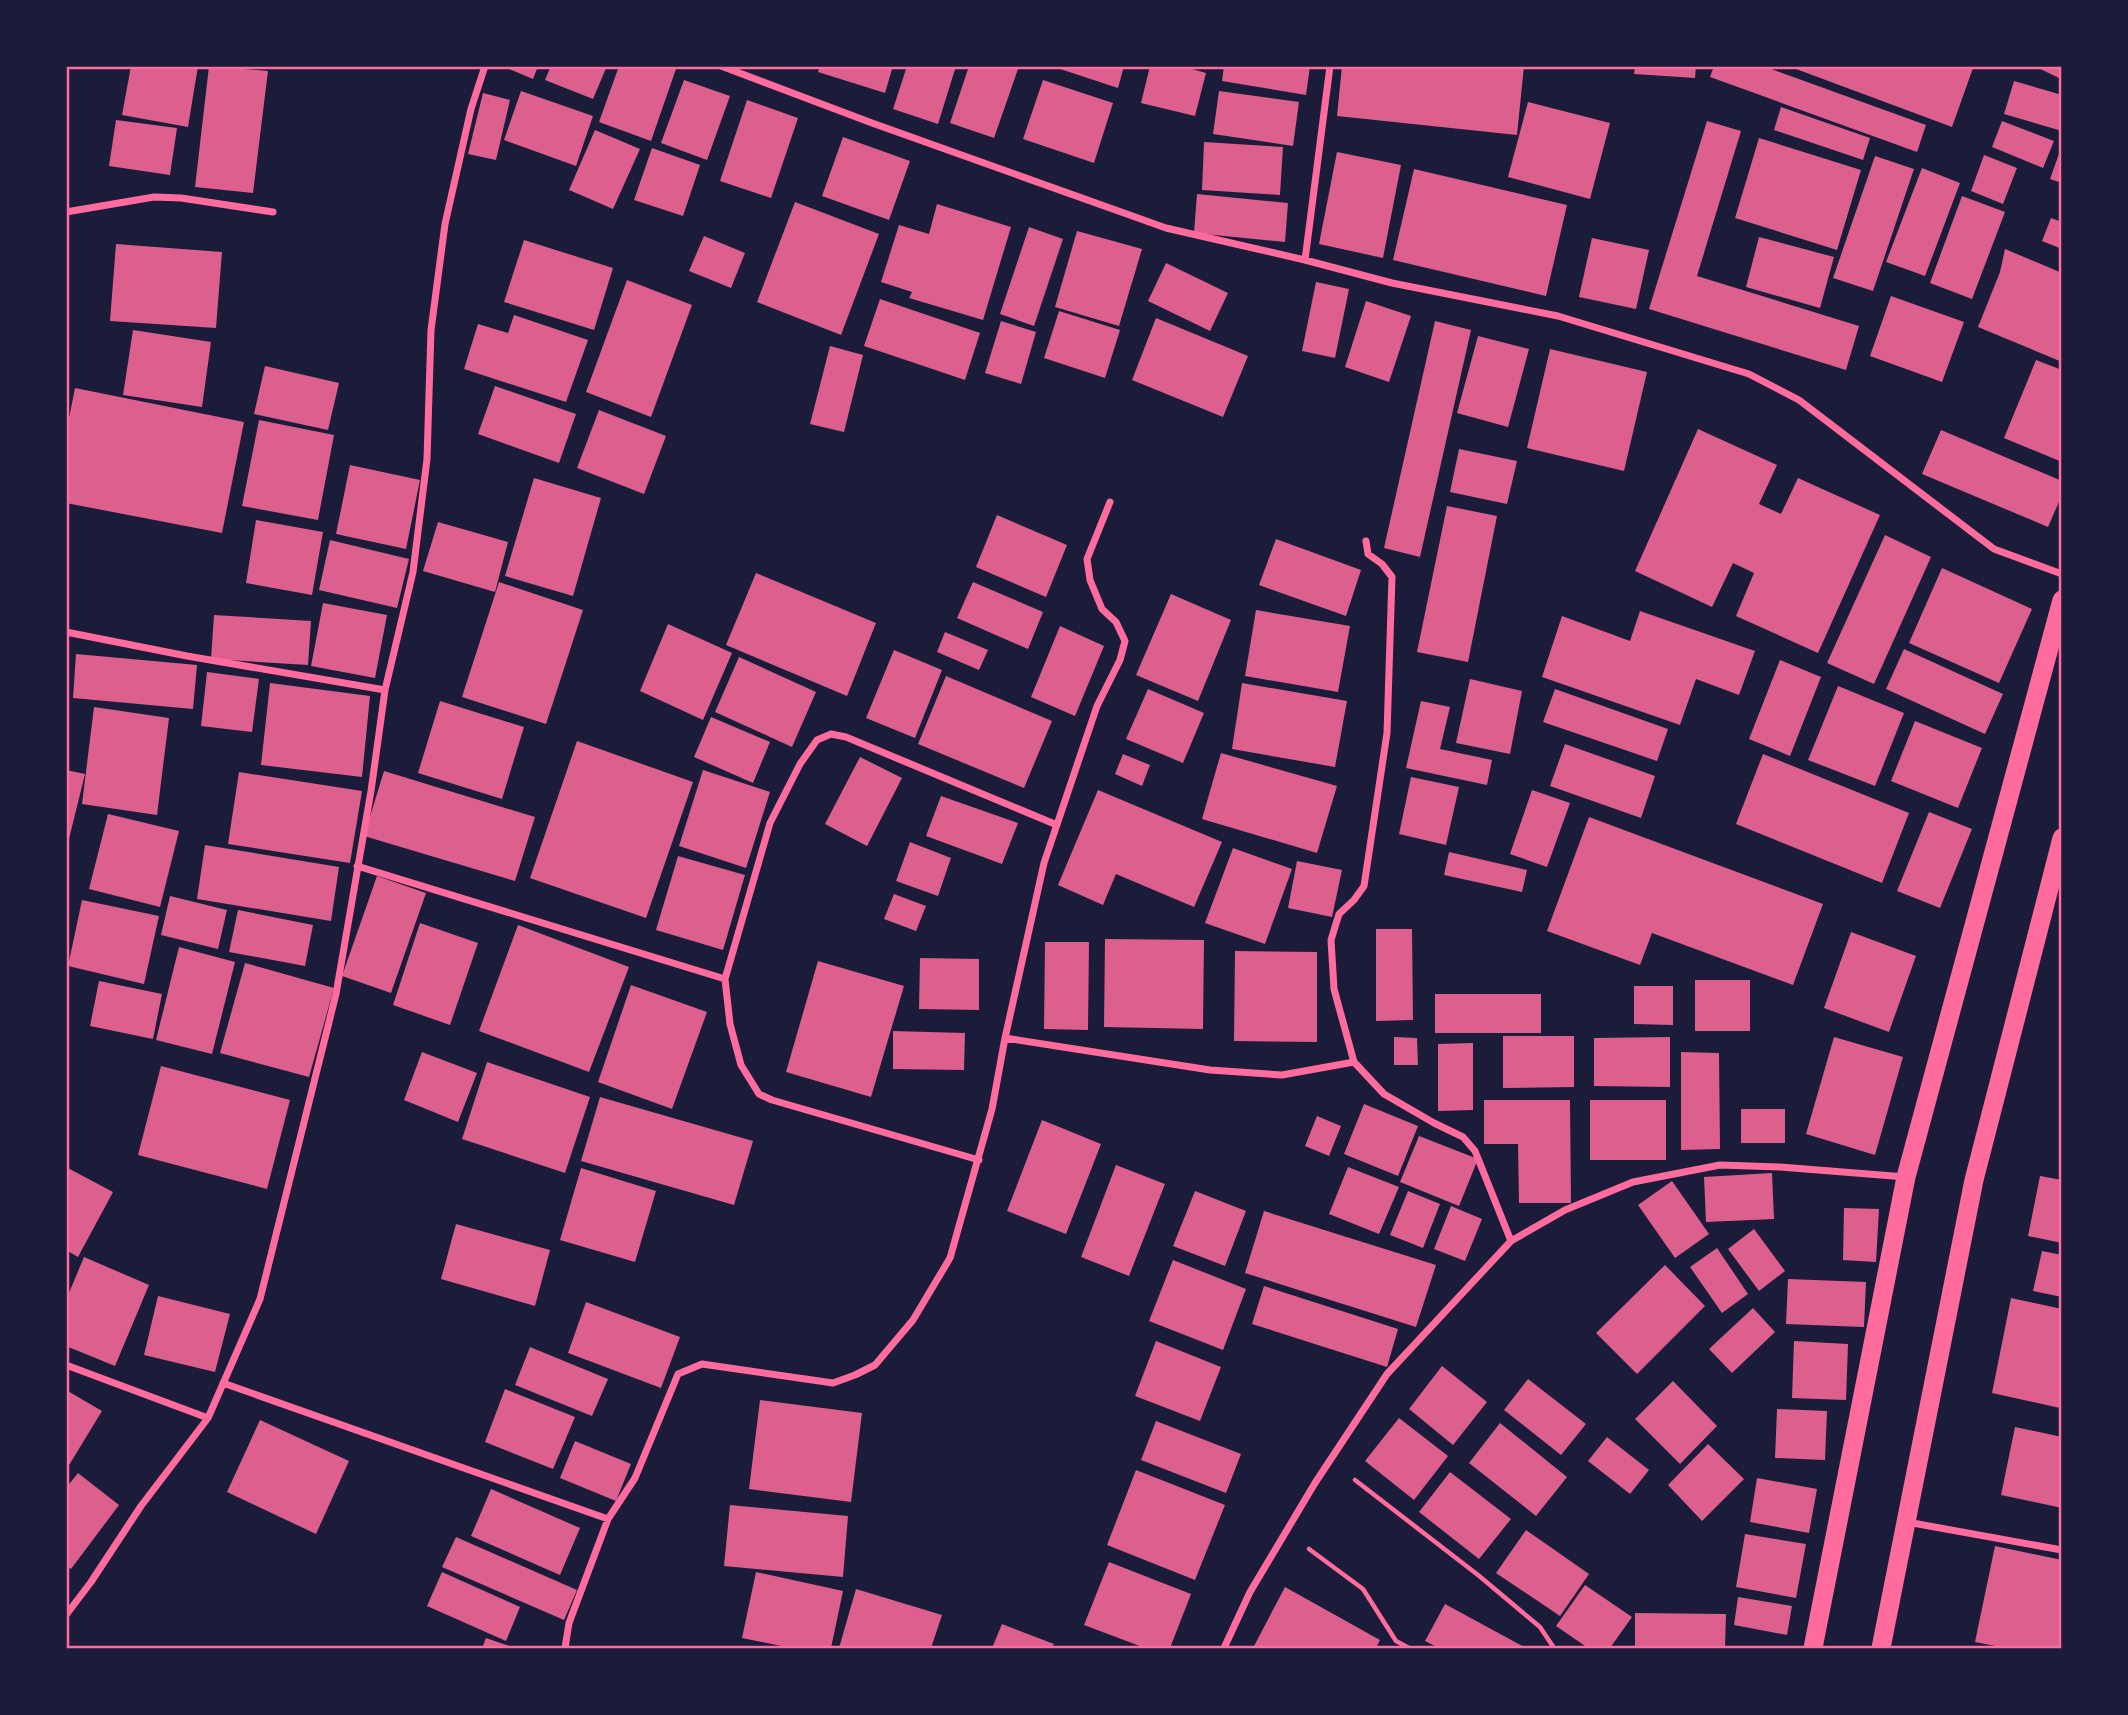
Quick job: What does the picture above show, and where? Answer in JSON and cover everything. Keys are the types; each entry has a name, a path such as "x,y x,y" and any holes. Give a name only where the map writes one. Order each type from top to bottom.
{"highway":[{"path":"1813,1648 1906,1177 2062,600"},
{"path":"1881,1648 1974,1180 2062,838"}],"street":[{"path":"66,1615 141,1506 208,1418 260,1299 336,994 371,791 385,690 413,572 427,459 431,330 445,224 471,109 485,66"},
{"path":"721,66 1166,228 1392,283 1558,316 1749,374 1799,400 1994,549 2062,574"},
{"path":"1305,260 1330,66"},
{"path":"66,212 154,197 181,198 273,212"},
{"path":"565,1648 569,1623 608,1519 635,1478 678,1374 702,1364 833,1382 855,1375 875,1365 913,1320 950,1258 992,1109 1004,1038 1044,863 1097,706 1120,660 1125,641 1116,622 1102,609 1090,580 1087,559 1110,502"},
{"path":"1366,541 1368,554 1382,564 1392,577 1387,733 1364,886 1339,914 1331,940 1334,989 1354,1062 1384,1094 1463,1137 1475,1151 1511,1241"},
{"path":"66,632 385,690"},
{"path":"979,1160 759,1094 740,1065 730,1024 725,979 770,822 800,764 817,740 831,734 846,737 1057,825"},
{"path":"357,866 725,979"},
{"path":"1004,1038 1222,1071 1282,1075 1354,1062"},
{"path":"1224,1648 1250,1592 1286,1531 1329,1460 1387,1374 1511,1241 1565,1210 1633,1182 1720,1164 1906,1177"},
{"path":"66,1365 208,1418"},
{"path":"223,1383 608,1519"},
{"path":"1906,1522 2062,1550"}],"path":[{"path":"1329,1460 1478,1575 1539,1627 1554,1648"},
{"path":"1286,1531 1363,1588 1396,1640 1409,1648"}],"building":[{"path":"131,66 198,66 188,127 122,115"},
{"path":"209,66 268,71 253,193 195,187"},
{"path":"502,66 538,66 533,79"},
{"path":"551,66 607,66 593,99 545,80"},
{"path":"619,66 677,66 651,141 599,122"},
{"path":"820,66 893,66 885,93 818,72"},
{"path":"907,66 956,66 938,124 893,109"},
{"path":"969,66 1019,66 994,138 950,123"},
{"path":"1051,66 1124,66 1118,88"},
{"path":"1150,66 1182,66 1206,73 1195,116 1141,103"},
{"path":"1224,66 1310,66 1306,95 1222,81"},
{"path":"1342,66 1524,66 1517,135 1337,116"},
{"path":"1635,66 1696,66 1695,78 1634,74"},
{"path":"1714,66 1763,66 1926,125 1917,152 1710,77"},
{"path":"1788,66 1969,66 1973,68 1952,127"},
{"path":"2034,66 2062,66 2062,73 2059,78"},
{"path":"684,80 730,96 707,160 661,143"},
{"path":"1043,80 1113,103 1094,163 1023,139"},
{"path":"2014,81 2062,95 2062,131 2004,114"},
{"path":"521,91 593,116 576,166 504,140"},
{"path":"1219,91 1299,102 1293,146 1213,134"},
{"path":"483,93 510,100 496,160 468,154"},
{"path":"747,100 798,118 771,198 720,181"},
{"path":"1528,102 1610,123 1590,199 1508,177"},
{"path":"1781,107 1870,138 1863,160 1774,130"},
{"path":"116,120 177,128 170,175 109,166"},
{"path":"1707,121 1741,131 1697,276 1859,326 1846,370 1649,309"},
{"path":"2002,121 2054,141 2043,168 1992,147"},
{"path":"595,130 640,149 613,209 569,190"},
{"path":"843,137 910,161 889,220 822,196"},
{"path":"1759,138 1861,170 1837,250 1735,218"},
{"path":"1204,142 1283,147 1280,195 1202,190"},
{"path":"652,148 700,165 683,216 634,200"},
{"path":"2062,148 2062,183 2050,179"},
{"path":"1337,152 1401,165 1383,258 1319,244"},
{"path":"1984,155 2017,168 2003,204 1971,191"},
{"path":"1875,156 1914,169 1873,291 1833,278"},
{"path":"1922,168 1960,183 1925,276 1886,262"},
{"path":"1414,169 1567,205 1546,296 1393,260"},
{"path":"1197,194 1288,203 1285,242 1194,233"},
{"path":"1962,196 2005,212 1972,299 1930,283"},
{"path":"795,202 879,234 841,335 757,302"},
{"path":"937,204 1011,227 983,320 909,298 912,292 881,282 899,225 929,234"},
{"path":"2051,218 2062,222 2062,249 2042,241"},
{"path":"1029,227 1063,239 1034,326 1000,314"},
{"path":"1077,231 1142,249 1119,326 1055,307"},
{"path":"704,236 745,253 731,288 689,271"},
{"path":"1759,237 1834,257 1820,308 1746,287"},
{"path":"1592,238 1649,250 1636,309 1579,297"},
{"path":"524,240 613,268 594,330 504,302"},
{"path":"116,244 222,252 216,328 110,321"},
{"path":"2005,249 2062,273 2062,362 1978,327 2000,272"},
{"path":"1166,263 1228,293 1210,331 1148,301"},
{"path":"627,280 692,305 651,417 586,392"},
{"path":"1316,282 1349,289 1335,358 1302,351"},
{"path":"1891,296 1964,322 1942,382 1870,356"},
{"path":"880,299 980,333 965,380 864,346"},
{"path":"1366,301 1411,316 1389,382 1345,367"},
{"path":"1059,311 1120,330 1105,378 1044,358"},
{"path":"514,315 588,340 566,402 464,369 478,324 508,333"},
{"path":"1156,318 1248,356 1223,417 1132,380"},
{"path":"1001,321 1036,332 1021,384 985,373"},
{"path":"1435,321 1471,330 1420,557 1384,548"},
{"path":"133,330 211,342 202,407 123,395"},
{"path":"1478,336 1529,349 1508,427 1457,413"},
{"path":"830,346 863,355 844,432 810,424"},
{"path":"1550,349 1647,372 1624,471 1527,448"},
{"path":"2036,360 2062,370 2062,462 2004,438"},
{"path":"265,366 339,383 328,430 254,414"},
{"path":"495,386 576,414 559,463 478,434"},
{"path":"75,388 244,422 222,533 66,503 66,433"},
{"path":"599,410 666,436 644,494 577,468"},
{"path":"259,420 334,435 318,520 242,506"},
{"path":"1698,429 1777,465 1759,504 1781,514 1798,478 1880,515 1818,653 1736,616 1754,573 1733,563 1712,607 1635,571"},
{"path":"1941,430 2062,481 2062,495 2048,527 1922,474"},
{"path":"1459,449 1517,461 1507,504 1450,492"},
{"path":"350,465 420,480 406,549 336,534"},
{"path":"534,478 601,498 573,596 505,576"},
{"path":"1447,506 1497,516 1468,662 1417,652"},
{"path":"997,515 1067,545 1046,597 976,567"},
{"path":"256,520 323,532 312,595 246,583"},
{"path":"438,522 508,542 495,592 423,571"},
{"path":"1885,535 1931,557 1874,684 1827,663"},
{"path":"1276,539 1361,570 1346,616 1259,585"},
{"path":"330,540 409,559 397,608 319,590"},
{"path":"1942,568 2032,609 1999,683 1909,643"},
{"path":"756,573 876,623 847,696 726,645"},
{"path":"499,582 583,610 546,724 462,697"},
{"path":"973,582 1043,612 1028,649 957,618"},
{"path":"1171,594 1231,620 1198,701 1136,675"},
{"path":"323,603 387,615 375,678 311,666"},
{"path":"1256,610 1350,626 1338,692 1245,676"},
{"path":"1640,611 1755,651 1739,695 1696,679 1680,725 1542,677 1562,616 1630,641"},
{"path":"214,615 311,621 308,665 211,659"},
{"path":"668,624 732,653 703,720 640,691"},
{"path":"1060,626 1104,646 1075,716 1031,697"},
{"path":"945,632 988,650 979,670 937,652"},
{"path":"1904,649 2003,694 1985,734 1886,689"},
{"path":"894,650 942,670 915,738 866,718"},
{"path":"76,654 197,665 193,709 73,698"},
{"path":"739,657 816,692 792,747 715,712"},
{"path":"1780,660 1821,677 1790,756 1749,739"},
{"path":"207,672 259,679 252,732 201,726"},
{"path":"946,676 1052,721 1024,788 918,744"},
{"path":"1470,679 1522,691 1510,754 1456,743"},
{"path":"270,683 370,696 362,777 261,765"},
{"path":"1242,683 1347,701 1335,767 1232,749"},
{"path":"1838,686 1904,713 1875,786 1808,760"},
{"path":"1148,689 1204,713 1183,763 1126,739"},
{"path":"1555,689 1668,729 1657,761 1543,722"},
{"path":"440,701 524,727 502,799 418,773"},
{"path":"1421,701 1450,707 1440,749 1492,760 1487,785 1406,768"},
{"path":"94,707 169,718 157,815 82,804"},
{"path":"711,717 770,742 753,783 694,757"},
{"path":"1915,721 1982,748 1958,808 1891,781"},
{"path":"577,741 693,782 646,918 530,878"},
{"path":"1565,744 1655,776 1641,818 1550,786"},
{"path":"1221,753 1337,786 1317,853 1202,819"},
{"path":"1123,754 1150,765 1142,786 1115,774"},
{"path":"1763,754 1909,813 1882,883 1736,824"},
{"path":"860,757 902,778 867,846 825,824"},
{"path":"66,770 85,774 67,847 66,847"},
{"path":"703,770 770,792 746,868 679,846"},
{"path":"384,771 535,817 515,881 364,836"},
{"path":"239,772 362,791 350,863 228,844"},
{"path":"1411,777 1459,787 1446,845 1399,834"},
{"path":"1098,790 1222,842 1194,907 1116,874 1103,905 1058,885"},
{"path":"1532,790 1570,803 1547,867 1510,854"},
{"path":"941,796 1018,823 1002,864 926,836"},
{"path":"1929,812 1972,829 1940,908 1897,891"},
{"path":"108,814 179,831 160,907 89,889"},
{"path":"1589,817 1823,904 1793,985 1652,933 1640,965 1547,931"},
{"path":"910,842 951,858 938,896 896,881"},
{"path":"205,845 339,867 331,921 197,899"},
{"path":"1233,848 1292,869 1265,944 1205,923"},
{"path":"1449,852 1527,870 1522,892 1444,875"},
{"path":"678,856 745,875 723,950 656,930"},
{"path":"1297,861 1342,870 1332,917 1288,908"},
{"path":"377,876 426,893 391,993 342,976"},
{"path":"894,894 926,906 916,931 884,919"},
{"path":"170,896 227,910 218,949 161,935"},
{"path":"82,900 159,916 144,984 68,966"},
{"path":"238,910 313,925 305,966 229,952"},
{"path":"420,923 478,943 450,1025 393,1005"},
{"path":"518,925 629,967 589,1072 479,1031"},
{"path":"1376,929 1412,929 1413,1020 1376,1021"},
{"path":"1851,932 1916,956 1889,1032 1824,1008"},
{"path":"1105,939 1204,940 1203,1029 1104,1027"},
{"path":"1045,942 1089,942 1088,1030 1044,1029"},
{"path":"179,947 235,962 212,1054 156,1040"},
{"path":"1235,951 1317,952 1317,1042 1234,1041"},
{"path":"920,958 979,959 979,1010 919,1009"},
{"path":"818,961 904,986 871,1097 786,1072"},
{"path":"245,963 334,988 309,1077 220,1053"},
{"path":"1695,980 1750,980 1750,1031 1695,1031"},
{"path":"99,981 162,994 153,1039 90,1026"},
{"path":"631,985 707,1012 672,1109 598,1082"},
{"path":"1634,986 1673,986 1673,1025 1634,1024"},
{"path":"1435,994 1541,994 1541,1033 1435,1033"},
{"path":"893,1031 965,1033 964,1070 893,1069"},
{"path":"1503,1036 1574,1036 1574,1087 1503,1088"},
{"path":"1394,1037 1417,1038 1418,1065 1394,1065"},
{"path":"1670,1037 1670,1087 1594,1086 1594,1038"},
{"path":"1834,1037 1903,1057 1875,1155 1806,1134"},
{"path":"1473,1043 1473,1110 1438,1111 1438,1044"},
{"path":"422,1052 477,1073 458,1122 404,1100"},
{"path":"1681,1052 1719,1053 1720,1149 1681,1150"},
{"path":"487,1062 590,1097 565,1173 462,1139"},
{"path":"161,1066 290,1100 267,1189 138,1155"},
{"path":"600,1097 753,1141 734,1205 581,1161"},
{"path":"1484,1100 1570,1100 1571,1203 1519,1203 1518,1144 1484,1144"},
{"path":"1590,1100 1666,1100 1666,1160 1590,1160"},
{"path":"1364,1104 1418,1126 1398,1176 1344,1154"},
{"path":"1741,1109 1785,1109 1785,1143 1741,1143"},
{"path":"1317,1116 1341,1126 1329,1156 1305,1146"},
{"path":"1042,1120 1101,1144 1066,1234 1007,1211"},
{"path":"1419,1136 1478,1159 1459,1206 1400,1182"},
{"path":"1116,1165 1165,1184 1129,1276 1081,1257"},
{"path":"66,1167 113,1192 78,1257 66,1250"},
{"path":"1348,1167 1399,1187 1379,1234 1329,1214"},
{"path":"581,1168 656,1191 635,1262 560,1240"},
{"path":"1772,1173 1774,1219 1706,1222 1704,1177"},
{"path":"2040,1176 2062,1180 2062,1243 2028,1236"},
{"path":"1672,1181 1709,1234 1675,1258 1638,1205"},
{"path":"1195,1191 1246,1211 1225,1266 1173,1246"},
{"path":"1408,1191 1440,1204 1423,1248 1390,1235"},
{"path":"1451,1206 1482,1219 1465,1261 1434,1249"},
{"path":"1844,1208 1879,1209 1876,1262 1843,1260"},
{"path":"1264,1211 1436,1265 1416,1327 1245,1273"},
{"path":"456,1224 550,1250 535,1306 441,1279"},
{"path":"1754,1229 1785,1271 1759,1291 1728,1249"},
{"path":"1717,1248 1748,1294 1722,1313 1690,1267"},
{"path":"2042,1251 2062,1255 2062,1297 2033,1291"},
{"path":"84,1257 149,1285 115,1366 66,1346 66,1300"},
{"path":"1173,1260 1246,1289 1223,1350 1149,1321"},
{"path":"1665,1265 1705,1306 1637,1374 1596,1333"},
{"path":"1788,1279 1866,1282 1864,1327 1786,1324"},
{"path":"1264,1286 1398,1329 1387,1367 1252,1324"},
{"path":"158,1296 230,1314 215,1372 144,1355"},
{"path":"2011,1298 2062,1309 2060,1408 1992,1393"},
{"path":"586,1302 680,1337 661,1388 568,1353"},
{"path":"1753,1308 1775,1332 1732,1373 1709,1349"},
{"path":"1156,1341 1221,1367 1200,1421 1135,1396"},
{"path":"1794,1341 1848,1344 1846,1400 1792,1398"},
{"path":"530,1347 608,1379 592,1416 515,1385"},
{"path":"1442,1366 1487,1402 1453,1445 1409,1409"},
{"path":"1528,1379 1586,1424 1561,1455 1504,1410"},
{"path":"1673,1381 1717,1426 1680,1464 1635,1419"},
{"path":"505,1389 575,1417 553,1469 485,1442"},
{"path":"66,1390 102,1411 66,1470"},
{"path":"760,1400 862,1413 851,1502 749,1489"},
{"path":"1777,1409 1827,1411 1825,1460 1775,1458"},
{"path":"1399,1418 1448,1456 1414,1500 1365,1461"},
{"path":"260,1420 349,1461 316,1534 227,1492"},
{"path":"1156,1421 1241,1454 1226,1493 1141,1460"},
{"path":"1500,1423 1567,1477 1536,1516 1469,1463"},
{"path":"2015,1427 2062,1437 2062,1508 2001,1495"},
{"path":"1607,1437 1649,1470 1630,1494 1588,1461"},
{"path":"575,1441 631,1464 616,1501 560,1478"},
{"path":"1708,1444 1744,1479 1702,1521 1668,1485"},
{"path":"1136,1470 1225,1505 1195,1580 1107,1545"},
{"path":"1450,1472 1511,1519 1479,1559 1419,1512"},
{"path":"78,1473 119,1505 71,1569 66,1565 66,1488"},
{"path":"1757,1478 1817,1489 1809,1533 1750,1522"},
{"path":"491,1489 580,1528 560,1575 471,1536"},
{"path":"730,1505 848,1516 843,1577 724,1566"},
{"path":"1526,1530 1589,1574 1560,1616 1496,1573"},
{"path":"1745,1534 1806,1544 1796,1598 1736,1587"},
{"path":"456,1537 577,1590 564,1620 442,1567"},
{"path":"1995,1546 2062,1560 2062,1648 2005,1648 1975,1642"},
{"path":"1109,1562 1191,1594 1170,1648 1145,1648 1084,1625"},
{"path":"442,1572 520,1607 506,1641 427,1606"},
{"path":"756,1572 843,1591 831,1648 791,1648 742,1638"},
{"path":"1585,1585 1632,1617 1610,1648 1588,1648 1556,1626"},
{"path":"1285,1587 1380,1640 1376,1648 1253,1648"},
{"path":"856,1589 942,1615 931,1648 839,1648"},
{"path":"1738,1597 1792,1606 1787,1635 1734,1625"},
{"path":"1445,1604 1526,1648 1439,1648 1425,1641"},
{"path":"1635,1613 1726,1614 1725,1648 1635,1648"},
{"path":"1002,1624 1054,1644 1052,1648 992,1648"},
{"path":"486,1638 515,1648 482,1648"}]}
